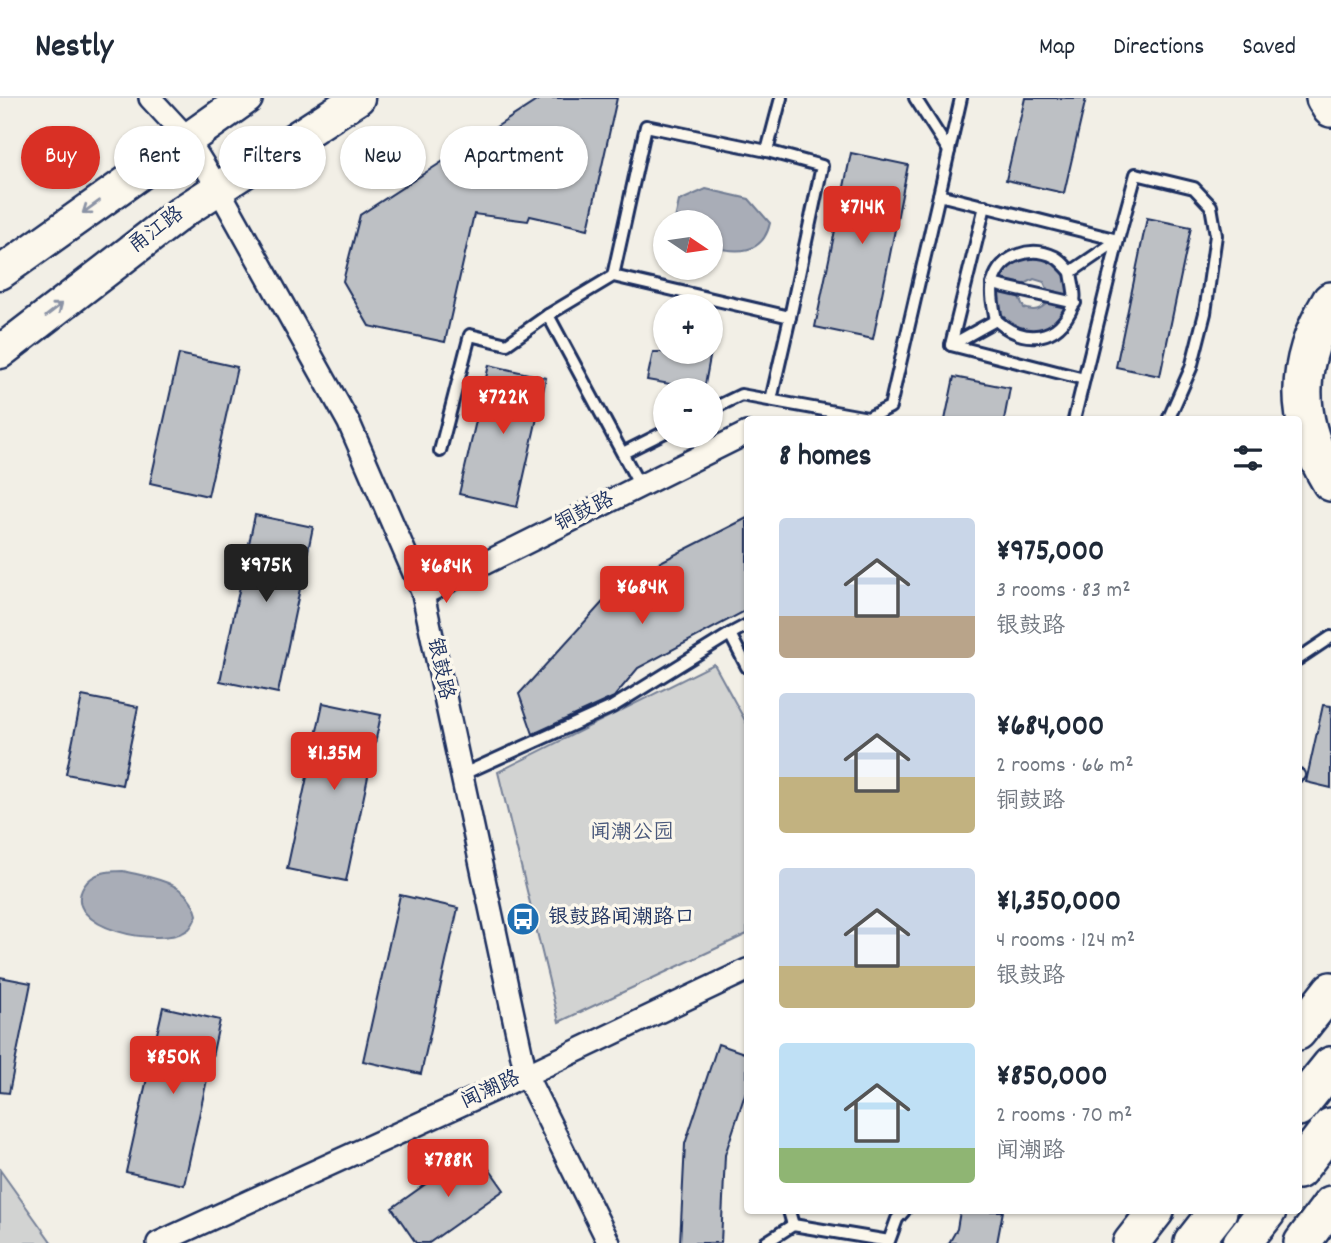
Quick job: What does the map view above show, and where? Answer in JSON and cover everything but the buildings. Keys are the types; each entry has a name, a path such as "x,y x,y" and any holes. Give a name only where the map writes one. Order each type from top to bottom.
{"highway":[{"path":"1325,98 1331,108"},
{"path":"1331,301 1319,320 1307,352 1302,390 1307,426 1316,459 1331,482"},
{"path":"1331,337 1320,369 1318,395 1320,416 1331,448"},
{"path":"1302,1102 1331,1066"},
{"path":"1302,1165 1331,1128"},
{"path":"1193,1243 1216,1214"},
{"path":"1242,1243 1265,1214"}],"main road":[{"path":"205,126 246,98"},
{"name":"甬江路","path":"0,352 182,212 358,98"},
{"path":"1312,98 1331,124"},
{"path":"0,273 116,189"},
{"path":"1302,1027 1331,990"},
{"path":"1302,1243 1331,1204"},
{"path":"1131,1243 1154,1214"}],"street":[{"name":"银鼓路","path":"150,98 176,126"},
{"name":"银鼓路","path":"205,167 349,423 423,594 526,1075 609,1243"},
{"name":"铜鼓路","path":"423,594 744,434"},
{"name":"闻潮路","path":"158,1243 526,1075 744,971"}],"lane":[{"path":"767,151 781,98"},
{"path":"915,98 949,151"},
{"path":"883,416 890,407 961,98"},
{"path":"613,276 646,126 767,151 822,166 771,400"},
{"path":"1075,416 1136,173 1194,188 1212,206 1216,234 1205,313 1191,368 1170,416"},
{"path":"939,195 1118,240"},
{"path":"951,345 985,206"},
{"path":"1071,272 1118,240"},
{"path":"1028,251 1043,253 1058,258 1071,272 1075,303 1059,329 1037,337 1008,331 996,320 992,284 1000,267 1013,257 1028,251"},
{"path":"440,451 470,335 507,344 548,315 613,276 790,317"},
{"path":"992,284 1075,303"},
{"path":"548,315 640,486"},
{"path":"951,345 996,320"},
{"path":"951,345 1084,379"},
{"path":"723,404 741,395 858,416"},
{"path":"623,453 653,438"},
{"path":"461,775 612,707 744,627"},
{"path":"730,634 744,661"},
{"path":"1302,656 1331,638"},
{"path":"790,1214 793,1225"},
{"path":"765,1243 793,1225 889,1241 901,1214"}],"green space":[{"name":"闻潮公园","path":"714,664 744,719 744,935 559,1022 498,772"},
{"path":"0,1170 52,1243 0,1243"}],"shaded area":[{"path":"706,189 749,199 770,223 767,233 761,241 748,249 723,249 723,210 677,210 679,201"},
{"path":"1030,255 1048,260 1059,267 1067,279 1072,297 1049,293 1044,282 1034,279 1021,286 997,280 1004,271"},
{"path":"996,290 1018,295 1024,308 1028,309 1037,310 1048,302 1069,307 1059,322 1047,329 1031,332 1015,326 1003,315 998,305"},
{"path":"123,871 168,883 186,895 197,915 189,929 176,935 137,936 99,924 86,913 80,901 88,881 101,873"}],"place":[{"name":"银鼓路闻潮路口","path":"523,919"}]}
